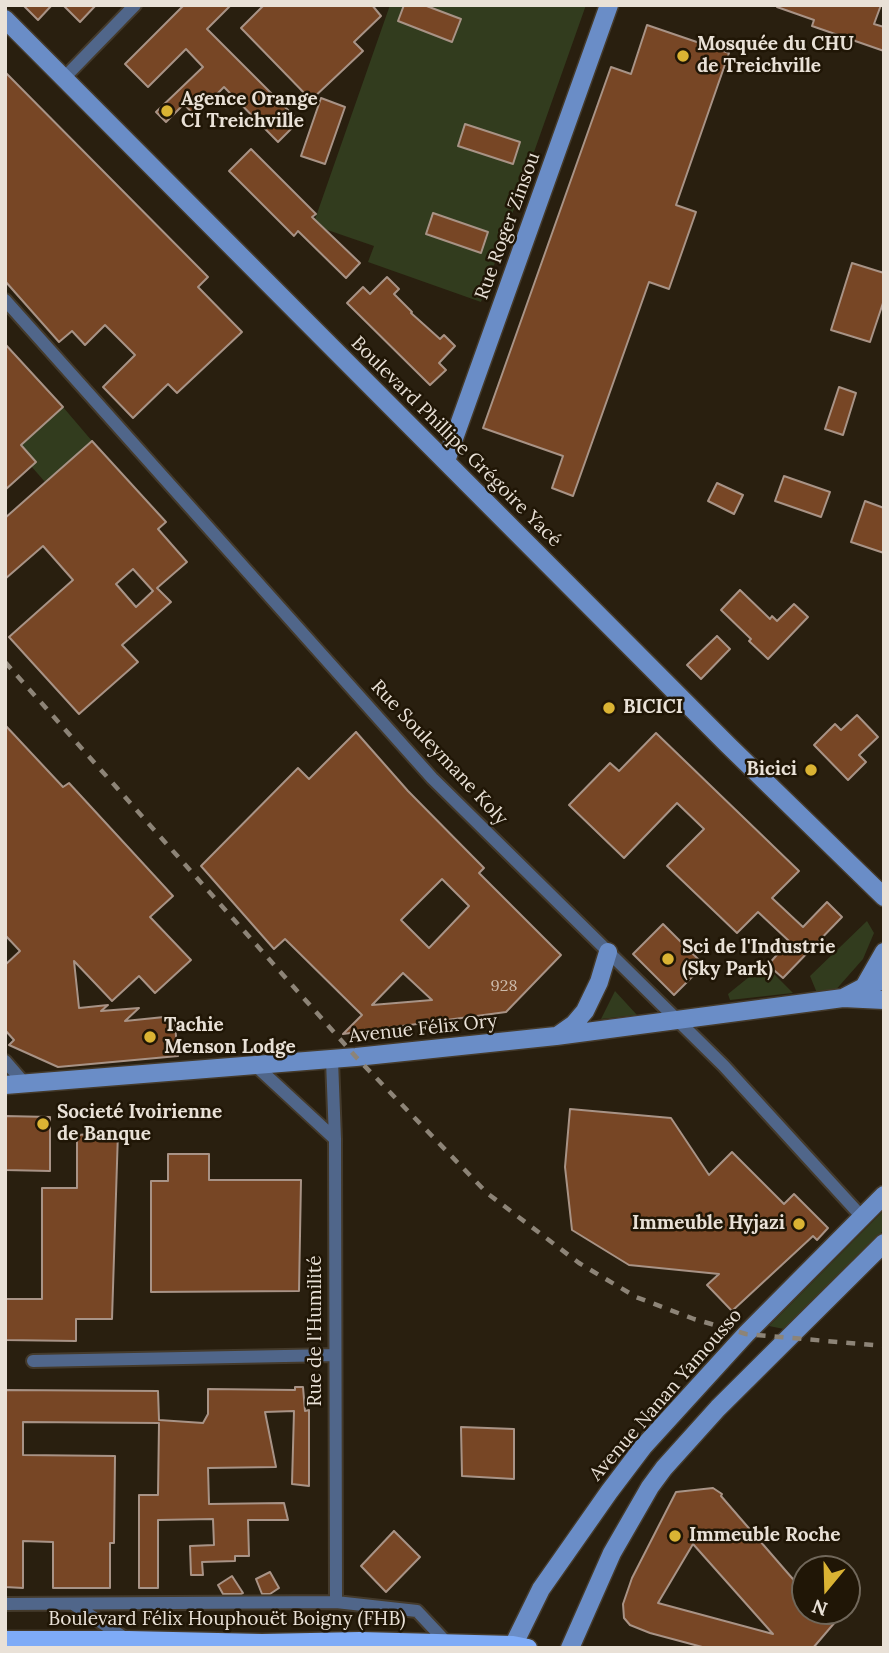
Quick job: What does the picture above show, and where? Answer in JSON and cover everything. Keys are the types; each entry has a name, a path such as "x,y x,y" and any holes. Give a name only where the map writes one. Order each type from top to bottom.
{"main road":[{"name":"Rue Roger Zinsou","path":"446,461 610,5"},
{"name":"Boulevard Phillipe Grégoire Yacé","path":"5,19 728,746 882,895"},
{"path":"556,1036 574,1024 585,1011 599,982 608,952"},
{"path":"864,987 884,952"},
{"name":"Avenue Félix Ory","path":"843,998 884,980"},
{"name":"Avenue Félix Ory","path":"5,1085 332,1060 556,1036 843,998 884,1000"},
{"name":"Avenue Nanan Yamousso","path":"518,1647 541,1589 608,1492 643,1447 746,1334 884,1195"},
{"path":"570,1648 612,1553 649,1487 718,1408 884,1243"},
{"name":"Boulevard Félix Houphouët Boigny (FHB)","path":"5,1640 360,1642 518,1647"}],"street":[{"path":"64,78 135,5"},
{"name":"Rue Souleymane Koly","path":"5,300 432,778 679,1020 770,1114 862,1217"},
{"name":"Rue de l'Humilité","path":"332,1060 335,1139 336,1602"},
{"path":"5,1061 26,1084"},
{"path":"255,1065 335,1139"},
{"path":"33,1361 335,1355"},
{"name":"Boulevard Félix Houphouët Boigny (FHB)","path":"5,1604 336,1602 417,1611 448,1644"},
{"path":"72,1604 128,1640"}],"green space":[{"path":"390,5 586,5 481,302 368,262 374,246 313,225"},
{"path":"63,407 92,441 45,482 31,466 36,461 26,451 5,459"},
{"path":"867,921 874,933 863,959 833,993 817,993 810,976"},
{"path":"754,973 773,973 793,993 730,1000 728,994"},
{"path":"615,991 637,1015 601,1019"},
{"path":"884,1210 884,1230 784,1329 769,1326"}],"building":[{"path":"23,5 52,5 38,20"},
{"path":"63,5 96,5 80,22"},
{"path":"184,5 231,5 207,29 299,121 278,142 224,87 195,116 184,104 166,122 156,112 203,67 186,49 148,87 125,64"},
{"path":"264,5 372,5 381,16 354,42 363,51 311,100 241,28"},
{"path":"404,5 424,5 461,19 452,42 398,21"},
{"path":"777,5 881,5 874,24 884,27 884,51 812,26 814,20"},
{"path":"647,25 729,53 676,205 696,212 669,289 649,282 573,496 552,488 563,456 483,428 611,67 631,74"},
{"path":"5,72 208,277 198,287 242,332 177,393 168,384 133,418 103,387 135,355 105,325 85,345 72,331 59,342 5,281"},
{"path":"321,98 345,107 325,164 301,156"},
{"path":"465,124 520,142 513,164 458,146"},
{"path":"251,149 316,214 312,217 360,263 346,278 298,231 294,236 229,171"},
{"path":"433,213 488,232 481,253 426,234"},
{"path":"852,263 884,273 884,300 870,342 831,330"},
{"path":"387,277 399,289 394,294 411,313 440,339 444,335 455,346 439,363 446,370 430,385 347,303 363,287 370,294"},
{"path":"5,344 63,407 21,445 36,462 5,490"},
{"path":"839,387 856,393 843,435 825,429"},
{"path":"92,441 166,522 158,529 187,562 157,588 171,602 122,645 138,662 79,714 9,637 73,580 43,546 5,579 5,518","holes":["133,569 153,591 136,607 116,584"]},
{"path":"784,476 830,492 821,517 775,501"},
{"path":"717,483 743,495 734,514 708,501"},
{"path":"865,501 884,508 884,553 851,542"},
{"path":"740,590 770,619 772,616 777,621 794,604 808,617 768,659 721,610"},
{"path":"717,636 730,649 701,679 687,665"},
{"path":"857,715 878,737 859,755 866,762 848,780 814,745 835,724 841,730"},
{"path":"5,725 63,787 69,783 173,896 150,917 191,960 155,993 139,976 112,1001 74,961 79,1008 108,1005 101,1011 139,1008 125,1021 174,1016 178,1056 58,1067 9,1045 14,1040 5,1030 5,965 20,951 5,935"},
{"path":"356,732 408,791 484,868 479,873 561,955 506,1012 343,1034 362,1015 285,939 274,949 201,866 298,768 309,779","holes":["442,879 469,906 429,948 401,920","403,973 432,1000 372,1005"]},
{"path":"656,733 799,871 772,898 803,927 827,902 842,917 783,978 768,965 789,941 758,912 737,933 667,866 704,829 677,803 624,858 569,805 610,763 619,771"},
{"name":"Sci de l'Industrie (Sky Park)","path":"663,924 704,965 674,995 633,954"},
{"path":"570,1109 671,1118 709,1175 732,1152 784,1204 794,1194 828,1228 817,1240 813,1236 732,1311 707,1285 719,1274 629,1265 572,1230 565,1167"},
{"path":"5,1116 50,1117 50,1171 5,1170"},
{"path":"118,1132 112,1319 76,1319 76,1341 5,1340 5,1299 42,1299 42,1188 77,1188 77,1135"},
{"path":"168,1154 209,1154 209,1180 301,1180 299,1291 151,1292 151,1181 168,1181"},
{"path":"295,1387 303,1387 305,1411 309,1410 309,1486 292,1484 294,1411 265,1412 276,1467 208,1468 209,1504 284,1503 288,1520 248,1520 249,1556 235,1556 235,1561 202,1562 203,1575 191,1575 190,1546 214,1545 213,1519 158,1520 158,1588 139,1588 139,1495 158,1495 159,1423 23,1422 23,1455 115,1456 114,1543 110,1543 110,1588 53,1588 53,1542 23,1541 23,1588 5,1587 5,1390 158,1391 159,1420 203,1423 208,1414 208,1389 295,1390"},
{"path":"461,1427 514,1429 514,1479 462,1476"},
{"path":"713,1488 722,1494 791,1577 791,1625 833,1625 813,1648 706,1648 630,1625 624,1618 623,1604 632,1578 676,1492","holes":["693,1544 773,1634 658,1603"]},
{"path":"394,1531 420,1557 386,1592 361,1566"},
{"path":"270,1572 279,1588 270,1594 262,1594 256,1579"},
{"path":"232,1576 243,1593 223,1594 218,1585"}],"railway":[{"path":"5,662 356,1057 487,1193 579,1263 636,1297 694,1319 746,1334 884,1346"}],"place":[{"name":"Mosquée du CHU de Treichville","path":"683,56"},
{"name":"Agence Orange CI Treichville","path":"167,111"},
{"name":"BICICI","path":"609,708"},
{"name":"Bicici","path":"811,770"},
{"name":"Sci de l'Industrie (Sky Park)","path":"668,959"},
{"name":"Tachie Menson Lodge","path":"150,1037"},
{"name":"Societé Ivoirienne de Banque","path":"43,1124"},
{"name":"Immeuble Hyjazi","path":"799,1224"},
{"name":"Immeuble Roche","path":"675,1536"}]}
